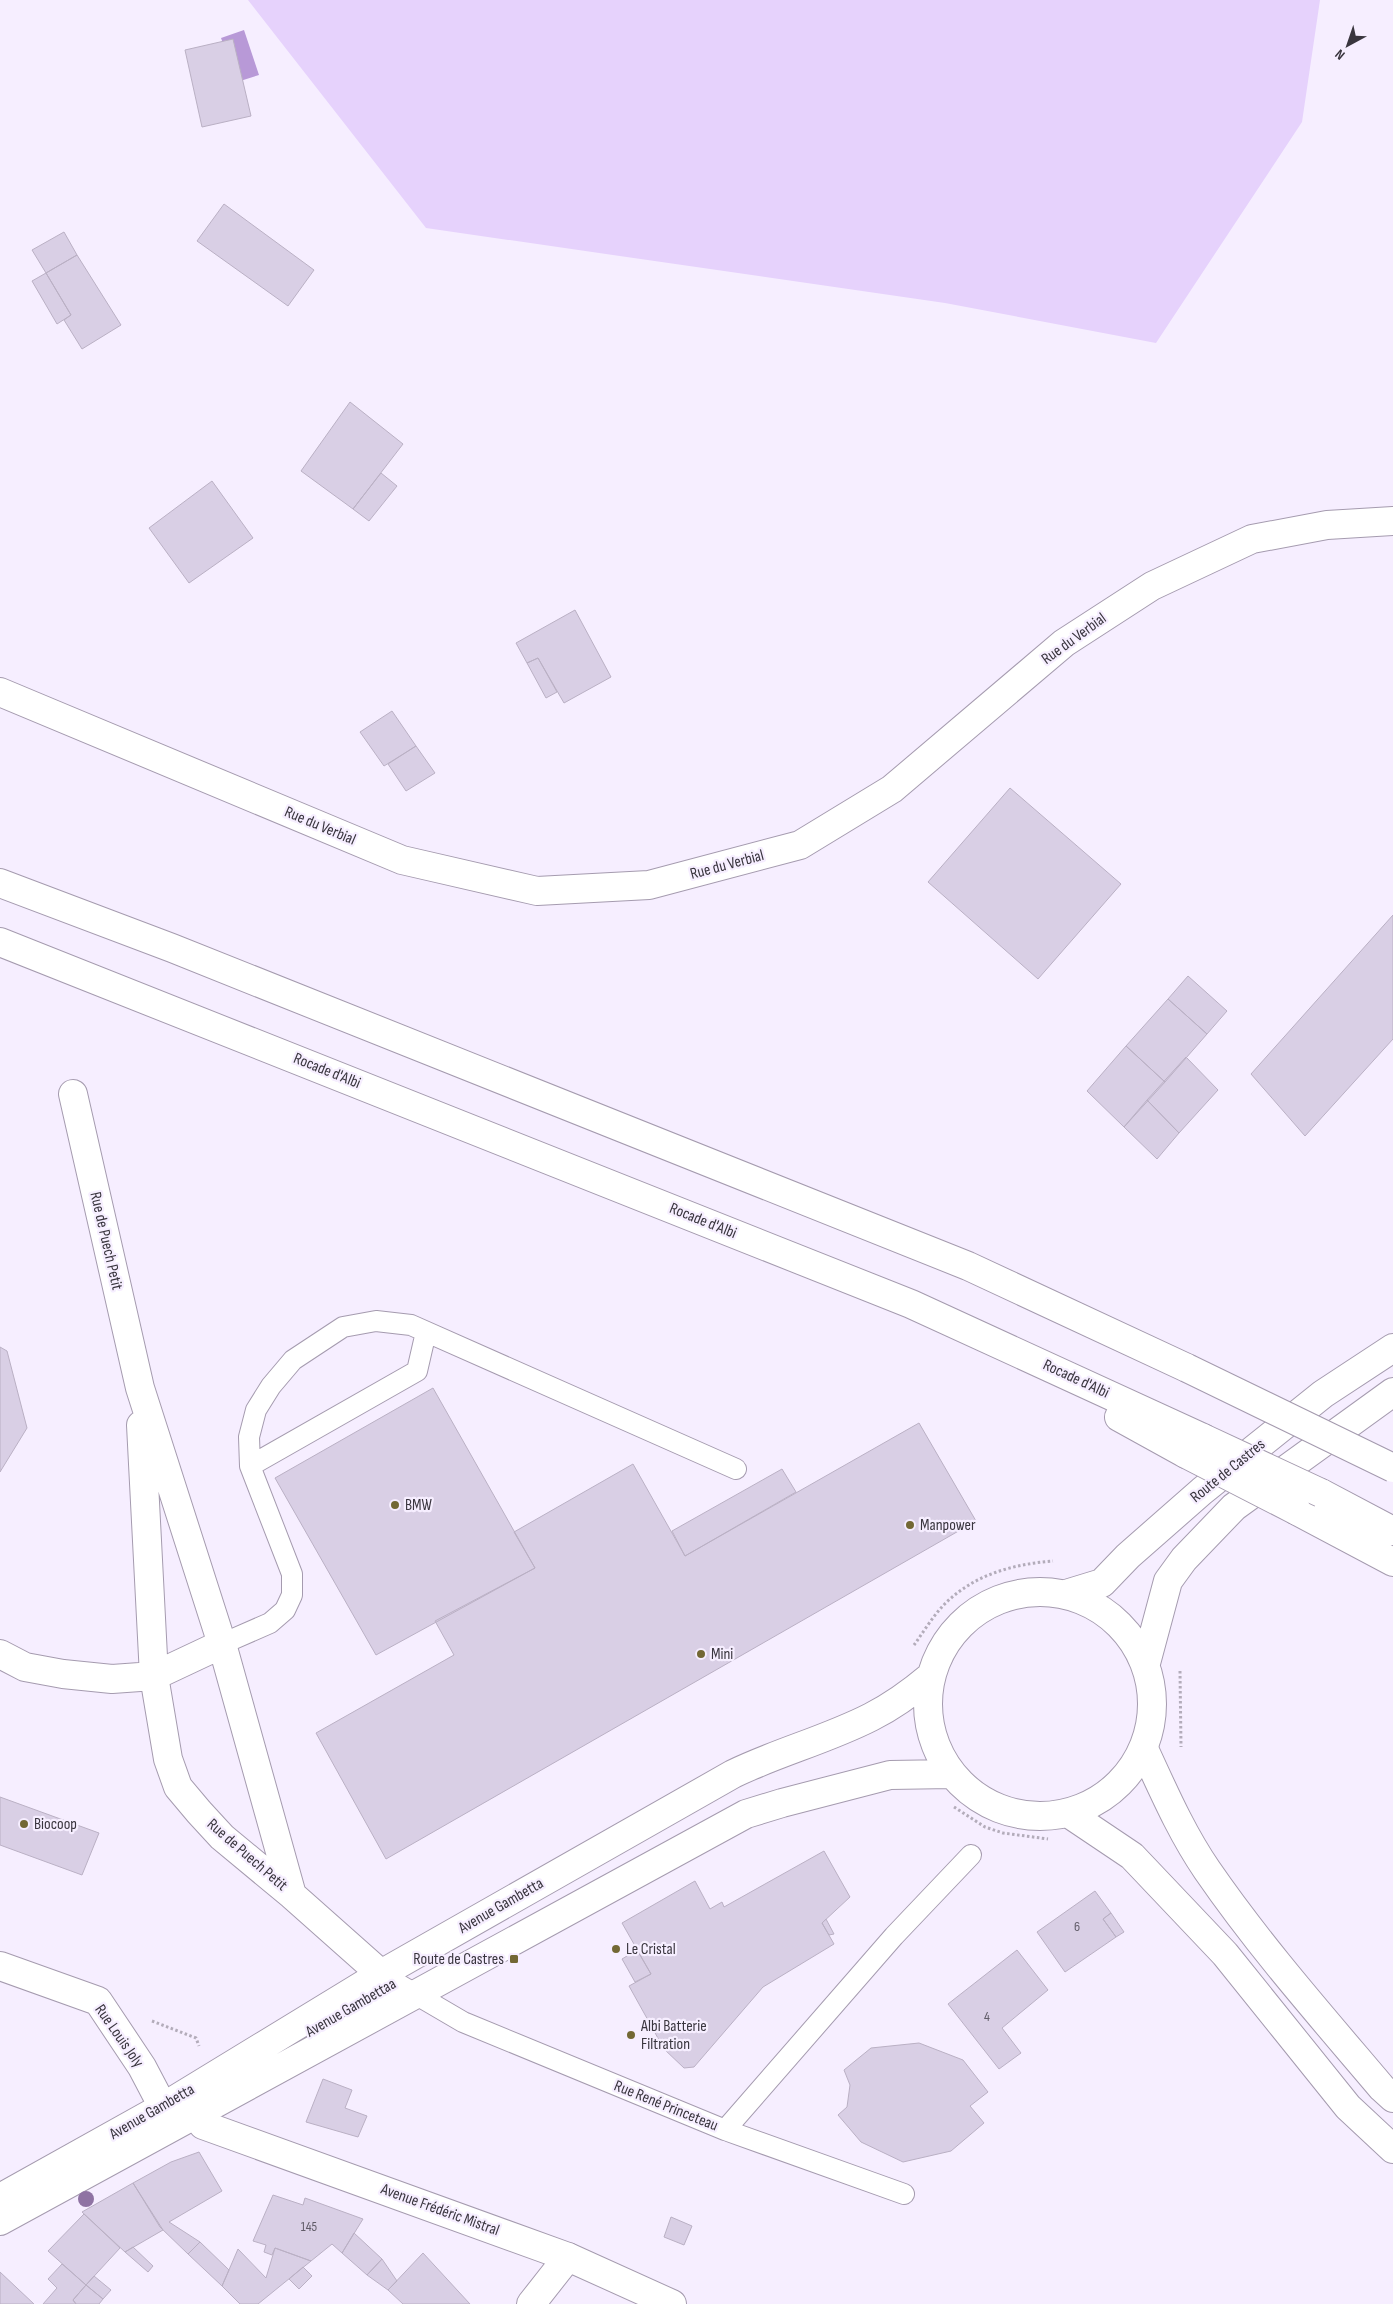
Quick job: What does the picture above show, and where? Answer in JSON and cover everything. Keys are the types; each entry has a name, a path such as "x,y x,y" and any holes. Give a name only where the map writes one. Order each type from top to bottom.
{"main road":[{"name":"Rue du Verbial","path":"0,692 402,860 537,892 649,886 800,845 892,789 1064,643 1152,586 1252,539 1327,525 1393,521"},
{"path":"0,883 172,948 968,1266 1187,1368 1393,1468"},
{"name":"Rocade d'Albi","path":"0,942 911,1304 1194,1446 1321,1493 1393,1530"},
{"name":"Rue de Puech Petit","path":"73,1094 140,1388 222,1644 292,1894"},
{"name":"Route de Castres","path":"1066,1594 1102,1584 1128,1556 1202,1491 1323,1394 1393,1348"},
{"name":"Rue de Puech Petit","path":"140,1388 154,1676 168,1760 178,1787 198,1812 222,1837 292,1894 396,1984"},
{"name":"Route de Castres","path":"1146,1663 1168,1581 1184,1560 1234,1507 1393,1392"},
{"path":"1194,1446 1297,1511 1393,1562"},
{"path":"1035,1591 1066,1594 1103,1610 1125,1629 1146,1663 1154,1700 1144,1749 1130,1774 1108,1794 1101,1800 1070,1815 1032,1817 1011,1813 975,1796 951,1774 933,1740 927,1704 930,1676 947,1640 974,1612 996,1600 1035,1591"},
{"path":"0,1654 25,1667 62,1674 112,1679 154,1676 222,1644"},
{"name":"Avenue Gambetta","path":"0,2198 184,2115 396,1984 672,1809 732,1774 768,1757 870,1718 905,1698 930,1676"},
{"path":"1144,1749 1176,1816 1206,1868 1269,1954 1382,2088 1393,2098"},
{"name":"Avenue Gambetta","path":"396,1984 746,1814 890,1775 951,1774"},
{"path":"1070,1815 1132,1856 1225,1954 1348,2107 1393,2150"},
{"name":"Rue Louis Joly","path":"0,1966 98,2001 142,2067 184,2115"},
{"path":"0,2221 184,2115 396,1984"},
{"path":"0,2234 182,2131 184,2115"},
{"name":"Avenue Frédéric Mistral","path":"184,2115 568,2257 672,2304"},
{"path":"530,2304 568,2257"}],"lane":[{"path":"222,1644 270,1623 285,1610 292,1595 292,1574 250,1466 249,1437 256,1410 271,1386 293,1360 343,1328 376,1321 411,1325 736,1469"},
{"path":"250,1466 417,1371 426,1332"},
{"name":"Rue René Princeteau","path":"396,1984 463,2022 725,2130 894,1936 971,1855"},
{"path":"725,2130 904,2194"}],"path":[{"path":"912,1648 949,1599 970,1585 1003,1568 1056,1561"},
{"path":"1180,1667 1182,1750"},
{"path":"948,1803 985,1827 1003,1833 1051,1839"}],"shaded area":[{"path":"248,0 1320,0 1302,122 1156,343 945,303 426,228"},
{"path":"244,30 259,75 237,82 221,38"}],"building":[{"path":"233,39 251,116 202,127 185,50"},
{"path":"224,204 314,270 288,306 197,241"},
{"path":"64,232 77,255 46,273 32,250"},
{"path":"77,255 121,325 82,349 64,320 71,315 46,273"},
{"path":"46,273 71,315 57,324 32,281"},
{"path":"350,402 403,444 353,509 301,471"},
{"path":"381,473 397,486 369,521 353,509"},
{"path":"212,481 253,538 189,583 149,528"},
{"path":"575,610 611,677 564,703 538,658 527,663 516,643"},
{"path":"538,658 557,692 546,698 527,663"},
{"path":"392,711 416,746 384,766 360,732"},
{"path":"416,746 435,773 406,791 388,764"},
{"path":"1010,788 1121,884 1038,979 928,882"},
{"path":"1393,915 1393,1039 1305,1136 1251,1074"},
{"path":"1188,976 1227,1011 1207,1034 1168,999"},
{"path":"1168,999 1207,1034 1165,1082 1126,1046"},
{"path":"1126,1046 1165,1082 1124,1127 1087,1091"},
{"path":"1186,1057 1218,1090 1179,1133 1147,1100"},
{"path":"1147,1100 1179,1133 1157,1159 1124,1127"},
{"path":"0,1347 7,1351 27,1428 0,1472"},
{"name":"BMW","path":"433,1388 535,1568 376,1655 275,1478"},
{"path":"919,1423 976,1521 386,1859 316,1733 454,1655 435,1621 535,1568 514,1532 633,1464 685,1556"},
{"path":"782,1469 796,1492 685,1556 672,1531"},
{"path":"0,1797 99,1833 82,1875 0,1845"},
{"path":"824,1851 850,1897 822,1923 834,1944 763,1987 694,2067 684,2068 664,2049 629,1986 651,1974 622,1923 695,1881 710,1909 722,1902 724,1907"},
{"path":"1095,1891 1111,1913 1103,1919 1116,1937 1065,1972 1037,1932"},
{"path":"1111,1913 1124,1932 1116,1937 1103,1919"},
{"path":"826,1919 834,1934 829,1935 822,1923"},
{"path":"637,1950 651,1974 635,1982 622,1959"},
{"path":"1017,1950 1048,1990 1002,2028 1021,2053 999,2069 948,2004"},
{"path":"919,2043 963,2060 988,2092 970,2106 984,2123 951,2151 903,2162 861,2142 838,2115 847,2107 850,2085 844,2070 871,2048"},
{"path":"323,2079 352,2090 345,2108 367,2116 358,2137 306,2122"},
{"path":"199,2152 222,2191 169,2222 200,2242 188,2254 160,2227 133,2183 171,2162"},
{"path":"133,2183 163,2230 125,2252 82,2212"},
{"path":"273,2195 303,2205 305,2198 363,2219 342,2253 332,2244 311,2261 275,2248 272,2255 264,2252 266,2245 253,2241"},
{"path":"84,2214 120,2248 86,2285 48,2251"},
{"path":"671,2217 692,2226 684,2245 664,2237"},
{"path":"354,2233 382,2259 367,2275 342,2253"},
{"path":"200,2242 229,2270 222,2286 188,2254"},
{"path":"133,2247 153,2266 148,2272 125,2252"},
{"path":"275,2248 311,2261 258,2304 240,2304 222,2286 238,2249 266,2278"},
{"path":"423,2253 470,2304 403,2304 388,2290"},
{"path":"382,2259 397,2281 388,2290 367,2275"},
{"path":"62,2264 86,2285 73,2300 76,2304 43,2304 57,2288 48,2279"},
{"path":"303,2267 312,2276 299,2289 289,2279"},
{"path":"0,2272 34,2304 0,2304"},
{"path":"94,2276 111,2290 103,2299 86,2285"},
{"path":"86,2285 103,2299 99,2304 76,2304 73,2300"}],"place":[{"name":"BMW","path":"395,1505"},
{"name":"Manpower","path":"910,1525"},
{"name":"Mini","path":"701,1654"},
{"name":"Biocoop","path":"24,1824"},
{"name":"Le Cristal","path":"616,1949"},
{"name":"Route de Castres","path":"514,1959"},
{"name":"Albi Batterie Filtration","path":"631,2035"}]}
